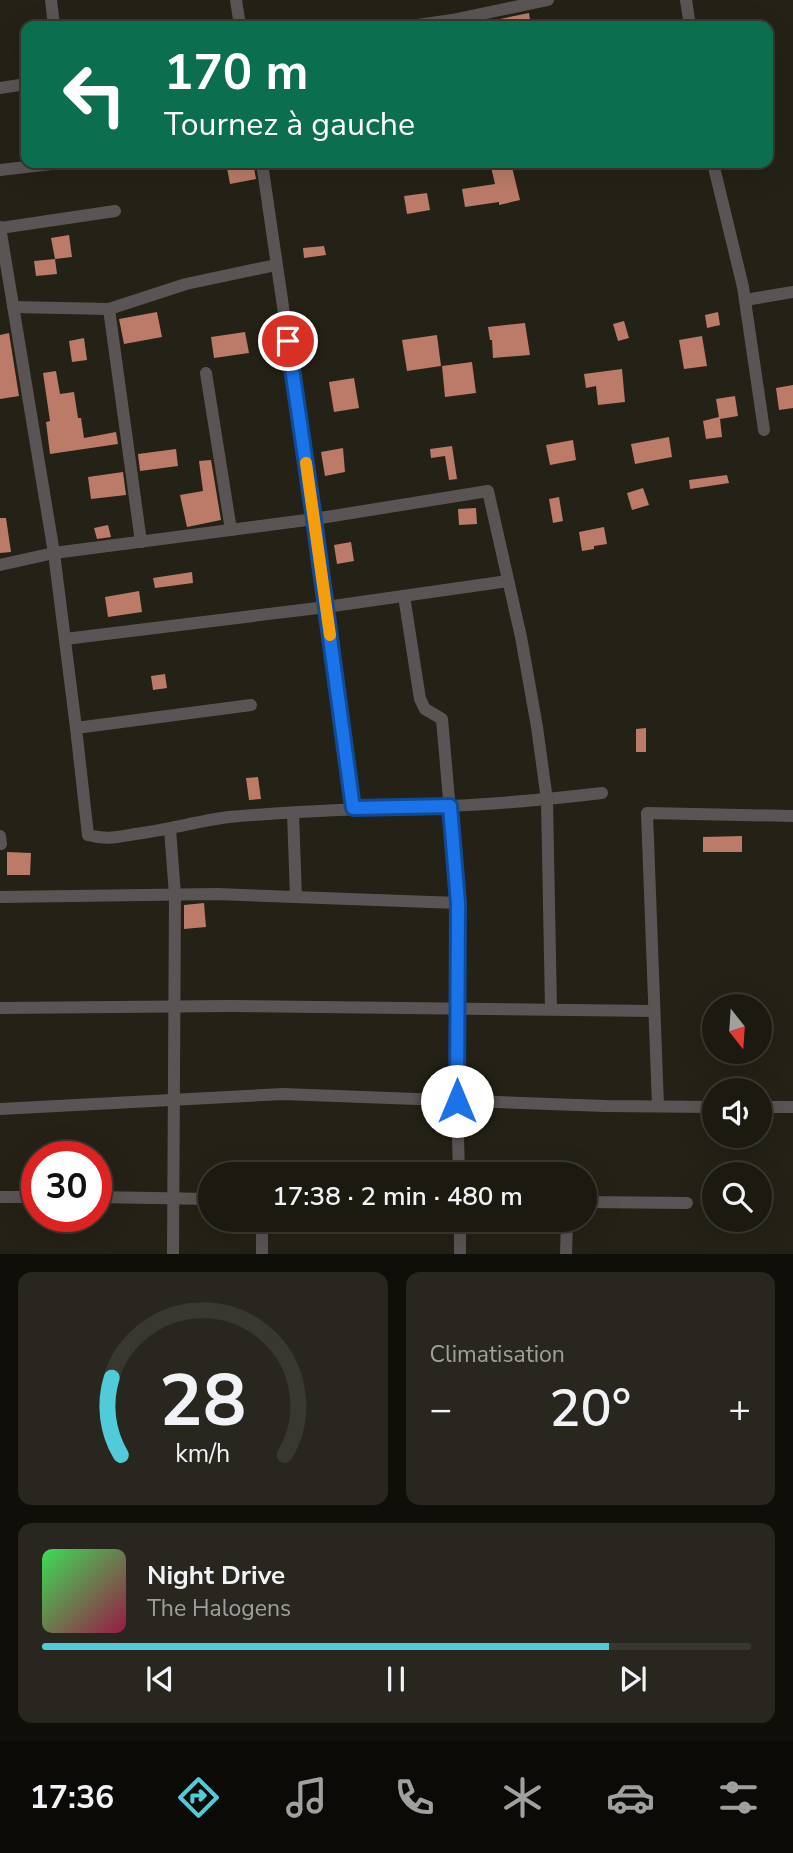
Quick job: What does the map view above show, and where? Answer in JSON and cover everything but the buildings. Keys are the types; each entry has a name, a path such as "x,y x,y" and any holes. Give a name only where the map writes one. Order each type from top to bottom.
{"street":[{"path":"51,0 53,21"},
{"path":"236,0 239,21"},
{"path":"445,21 548,0"},
{"path":"686,0 689,21"},
{"path":"0,88 21,85"},
{"path":"0,170 21,168"},
{"path":"263,168 353,808"},
{"path":"714,168 745,300 764,430"},
{"path":"115,211 0,228 54,554 88,835 102,839 215,819 353,808 547,800 603,793"},
{"path":"13,307 109,309 186,284 276,265"},
{"path":"745,300 793,292"},
{"path":"109,309 141,542"},
{"path":"206,373 231,530"},
{"path":"0,565 54,554 314,519 488,491 537,727 547,800 551,1009"},
{"path":"65,639 326,607 508,581"},
{"path":"404,596 420,699 425,709 442,719 458,903 459,1162"},
{"path":"76,727 251,705"},
{"path":"292,813 296,897"},
{"path":"658,1106 647,813 793,816"},
{"path":"170,829 175,895 173,1254"},
{"path":"0,897 175,895 458,903"},
{"path":"0,1007 654,1011"},
{"path":"0,1110 283,1094 605,1106 702,1107"},
{"path":"772,1107 793,1107"},
{"path":"0,1196 21,1197"},
{"path":"112,1198 198,1199"},
{"path":"597,1202 687,1203"},
{"path":"262,1232 262,1254"},
{"path":"460,1232 460,1254"},
{"path":"566,1254 567,1232"}],"slow traffic":[{"path":"306,463 330,635"}],"route":[{"path":"288,341 353,808 450,806 458,903 457,1101"}]}
